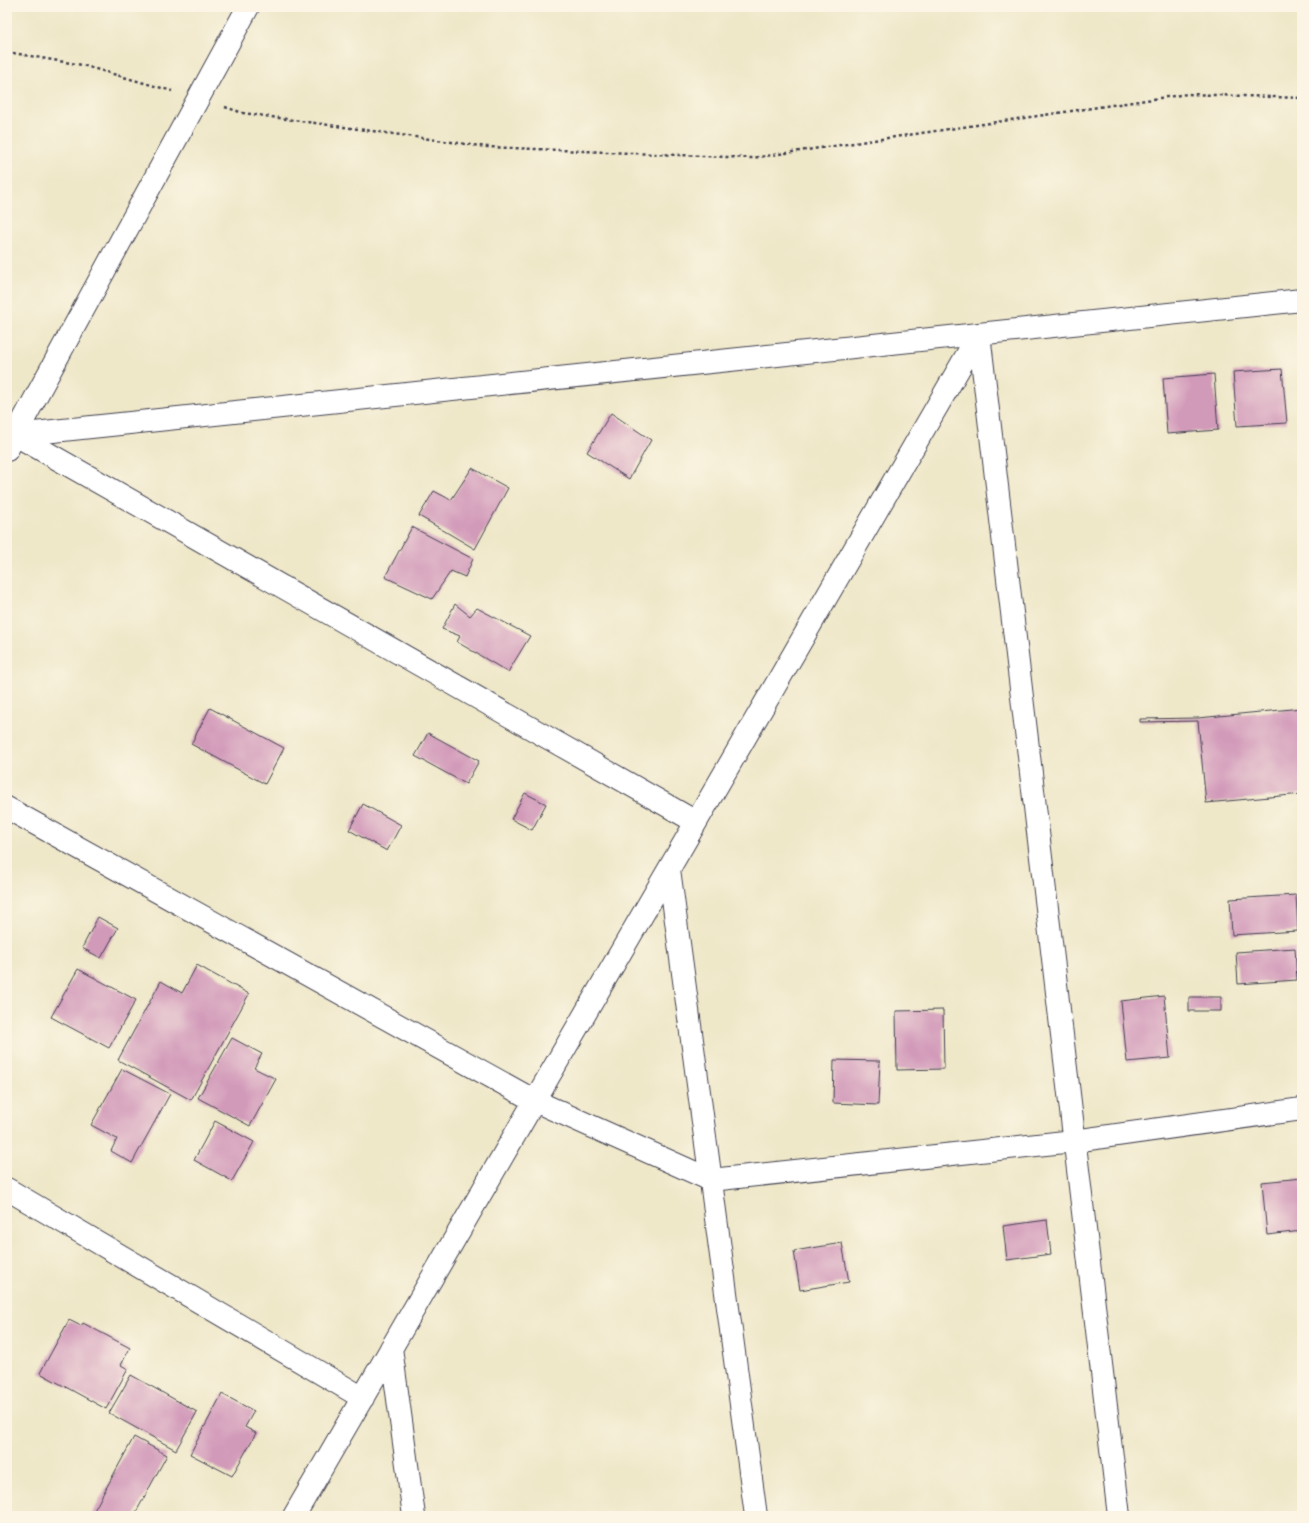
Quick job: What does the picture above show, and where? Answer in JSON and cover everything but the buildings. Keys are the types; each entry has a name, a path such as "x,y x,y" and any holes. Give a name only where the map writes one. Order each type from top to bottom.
{"street":[{"path":"10,439 248,7"},
{"path":"10,439 1302,300"},
{"path":"294,1516 979,334"},
{"path":"979,334 1119,1516"},
{"path":"10,439 696,822"},
{"path":"7,808 535,1101 711,1180 1074,1141 1302,1109"},
{"path":"669,869 756,1516"},
{"path":"7,1189 363,1398"},
{"path":"391,1348 414,1516"}],"path":[{"path":"7,52 82,65 243,113 487,147 752,158 1187,94 1302,98"}]}
